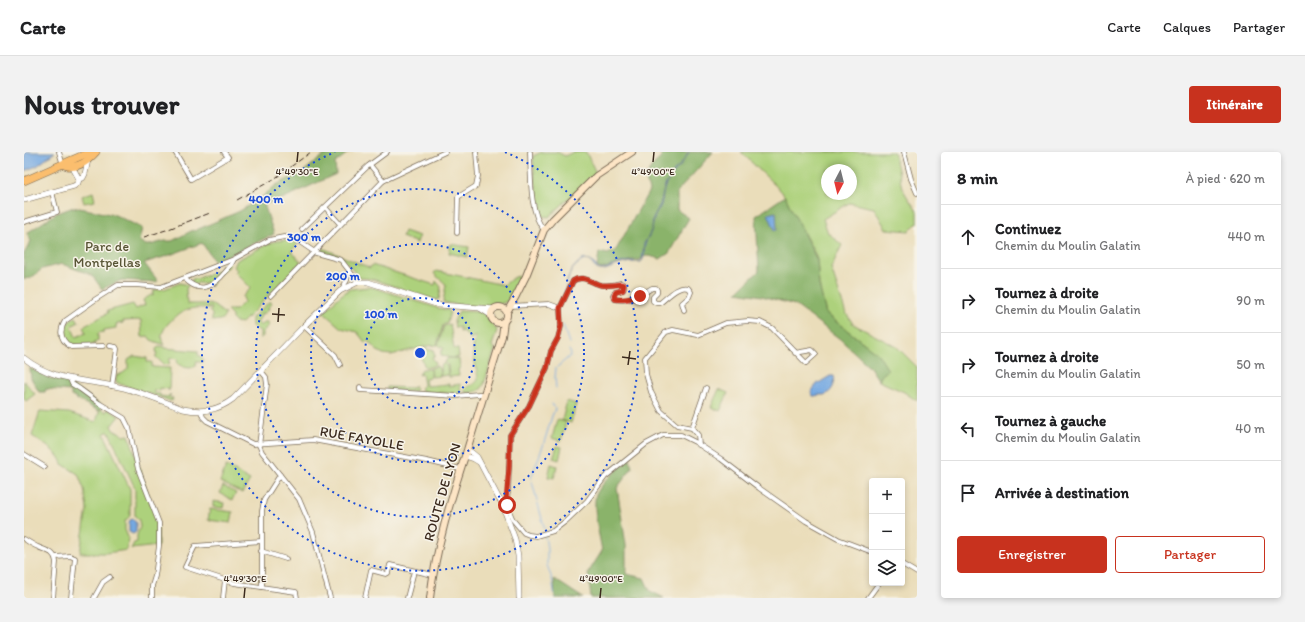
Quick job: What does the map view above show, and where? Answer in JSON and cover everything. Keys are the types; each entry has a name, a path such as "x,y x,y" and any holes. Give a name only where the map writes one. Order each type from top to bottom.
{"main road":[{"path":"24,181 62,162 74,163 96,152"},
{"path":"502,332 494,319 492,312 495,309 504,310 511,304 526,276 544,230 596,176 632,152"},
{"path":"502,332 504,321 507,317 504,310"},
{"path":"494,319 500,323 504,321"},
{"name":"ROUTE DE LYON","path":"430,598 433,575 443,528 502,332"}],"street":[{"path":"59,152 62,162"},
{"path":"175,152 191,179 228,157 224,152"},
{"path":"302,229 370,165 387,152"},
{"path":"271,296 383,181 444,152"},
{"path":"457,233 458,197 476,186 478,176 476,152"},
{"path":"530,152 534,204 539,225 544,230"},
{"path":"904,152 910,179 917,193"},
{"path":"79,178 83,178 85,174 88,156"},
{"path":"24,200 74,186 78,183 79,178 74,170 74,163"},
{"path":"370,165 383,181"},
{"path":"24,222 57,212 52,192"},
{"path":"325,207 340,224"},
{"path":"100,346 75,347 66,344 61,333 65,321 118,285 161,287 234,259 269,240 284,237 294,238 314,251 341,260 355,283"},
{"path":"185,279 197,287 211,286 231,267 234,259"},
{"path":"24,358 42,370 55,375 130,390 182,409 202,411 215,409 228,403 342,289 347,280 349,271"},
{"path":"519,598 518,556 515,539 505,512 510,435 529,406 547,368 551,351 560,332 560,308 573,281 577,278 582,278 601,285 624,285 623,290 616,292 614,295 615,299 620,300 640,296 652,288 656,288 657,293 653,297 653,301 656,303 660,303 680,288 688,288 691,292 689,297 682,303 684,310"},
{"path":"342,289 355,283 368,282 439,304 495,309"},
{"path":"511,304 549,304 560,308"},
{"path":"481,308 494,319"},
{"path":"699,445 698,435 692,428 677,425 661,411 649,386 646,374 645,358 666,332 673,330 698,335 726,323 760,322 772,328 795,353 806,363 816,354 812,350 795,353"},
{"path":"304,326 335,355 340,366"},
{"path":"110,346 118,349 112,386"},
{"path":"261,371 266,377 267,384 259,445 262,452 299,499 314,532 330,598"},
{"path":"70,378 72,384 124,418 129,428 138,469 159,523 159,546 156,576 152,586 152,598"},
{"path":"360,386 360,390 448,396 484,394"},
{"path":"692,428 706,388"},
{"path":"202,411 203,418 207,421 253,444 259,445"},
{"path":"466,453 480,463 499,498 505,504 519,529 529,536 536,536 553,531 566,521 587,501 605,477 646,444 663,435 681,435 721,459 806,521 838,539 869,551"},
{"name":"RUE FAYOLLE","path":"259,445 288,441 313,440 427,461 460,469"},
{"path":"24,454 45,467"},
{"path":"262,587 262,511 264,500 280,475"},
{"path":"24,539 39,548 51,552 56,557 53,598"},
{"path":"261,541 195,546 185,567 225,580 296,592 297,598"},
{"path":"261,551 286,559"},
{"path":"56,557 70,556 75,558 76,561 71,598"},
{"path":"365,598 371,570 386,574 388,573 390,565 433,575"},
{"path":"905,566 917,573"},
{"path":"407,598 414,571"},
{"path":"94,598 103,582 110,577"},
{"path":"223,598 225,580"},
{"path":"868,598 877,586"}],"green space":[{"name":"Parc de Montpellas","path":"328,152 349,152 335,163 336,174 284,198 264,204 274,234 215,262 202,243 144,263 158,281 155,282 122,280 102,289 92,275 62,264 42,269 30,279 27,278 24,280 24,254 31,241 27,233 57,213 74,207 115,215 142,228 139,241 146,245 172,241 193,230 194,231 240,211 261,198 276,185 303,172"},
{"path":"542,152 557,152 565,156 573,152 586,152 596,173 549,217 540,216 534,172 533,156"},
{"path":"660,152 713,152 677,192 677,210 689,218 669,253 660,259 646,256 640,260 632,260 601,269 597,267 599,252 608,254 616,250 649,191 646,178 651,167 662,157"},
{"path":"741,152 894,152 902,188 917,211 917,223 909,231 886,229 874,208 849,203 823,219 828,233 842,245 831,268 845,311 853,324 897,347 917,367 917,401 904,392 879,381 881,376 878,354 826,314 819,285 817,260 782,192"},
{"path":"93,192 95,201 84,203 82,196"},
{"path":"785,196 817,260 819,285 826,314 878,354 888,370 881,376 879,381 870,367 840,339 795,305 762,296 737,292 759,271 756,216"},
{"path":"404,231 419,236 417,243 402,237"},
{"path":"292,240 298,244 291,251 301,262 242,323 235,322 228,310 236,310 244,302 243,296 251,288 235,272 237,270 234,267 237,260 276,241"},
{"path":"451,244 469,247 467,257 449,253"},
{"path":"320,247 370,268 372,265 435,285 436,281 441,287 439,299 436,300 372,279 360,278 342,258 320,251"},
{"path":"230,263 229,266 213,277 214,283 210,285 210,283 197,283 195,285 192,283 192,279 221,270 220,267"},
{"path":"436,271 504,285 517,276 522,277 514,294 505,302 488,306 467,306 443,302 446,285 434,273"},
{"path":"180,283 188,285 186,289 187,304 213,305 225,314 224,318 221,320 212,321 212,314 210,312 212,308 195,308 185,311 174,318 165,328 162,334 164,345 151,340 148,336 142,337 141,320 123,321 123,323 116,324 116,328 104,330 104,332 98,333 98,341 95,341 95,344 73,345 67,341 64,336 65,327 76,317 79,322 71,326 76,337 86,333 83,327 108,313 107,311 133,304 136,309 145,305 143,300 151,295 153,296 154,290 164,289"},
{"path":"368,287 448,310 450,312 447,323 443,325 437,345 391,355 383,354 376,350 368,341 365,342 357,332 341,328 323,312 350,289"},
{"path":"270,301 272,304 268,307 269,309 264,314 262,313 257,322 261,326 266,321 270,324 263,332 263,336 260,339 260,331 252,326 252,318"},
{"path":"459,311 480,312 485,315 497,330 492,346 495,349 483,387 474,392 466,393 464,390 478,380 473,354 476,336 470,339 463,331 460,332 460,327 455,328 454,321"},
{"path":"450,324 454,349 458,349 459,357 452,358 441,356 441,351 444,349 442,346 440,347 438,345 444,326"},
{"path":"160,346 164,348 198,351 198,355 203,358 202,362 196,362 196,366 188,368 177,363 178,359 170,358 169,365 163,364 155,356 157,355 156,349"},
{"path":"426,348 429,350 433,349 435,356 432,357 436,364 430,367 425,367 418,350"},
{"path":"134,356 147,358 147,362 152,362 152,367 170,368 169,391 168,389 160,388 160,391 154,390 154,393 160,394 160,396 168,397 170,394 171,395 169,397 171,399 172,397 173,400 171,401 116,382 116,376 128,369 128,360"},
{"path":"448,358 459,359 459,376 449,377 448,365 445,362"},
{"path":"444,363 447,366 448,375 441,376 440,367"},
{"path":"437,366 440,376 432,377 431,368"},
{"path":"30,368 49,378 65,381 102,406 99,411 71,396 71,391 46,389 45,392 39,392 31,378"},
{"path":"422,369 430,369 431,377 425,378 426,386 449,384 449,386 460,384 461,394 423,392 421,388 424,385 422,374 419,375"},
{"path":"24,381 35,394 26,401 24,399"},
{"path":"414,385 416,389 414,392 387,390 387,387 413,388"},
{"path":"719,389 728,393 720,411 711,407"},
{"path":"567,401 576,404 571,423 562,420"},
{"path":"100,409 106,412 108,409 119,416 111,426 114,431 119,432 123,436 129,435 155,516 158,528 158,546 131,549 134,543 137,542 137,535 140,527 139,520 135,516 135,488 109,432 107,432 104,434 130,489 130,516 125,521 125,530 128,537 127,550 106,553 80,553 87,509 84,489 78,474 62,464 61,460 54,452 32,436 40,411 69,413 96,422"},
{"path":"557,420 566,422 561,441 552,438"},
{"path":"557,446 562,447 559,460 553,458"},
{"path":"630,459 632,468 617,488 626,545 626,574 644,578 650,591 664,598 591,598 588,573 602,551 595,507 596,495 606,480"},
{"path":"551,464 557,466 554,478 548,477"},
{"path":"226,466 250,480 242,493 220,482"},
{"path":"223,486 236,493 232,500 220,493"},
{"path":"213,501 224,503 223,508 213,507"},
{"path":"210,509 233,512 231,523 208,520"},
{"path":"554,579 583,598 555,598"}],"water":[{"path":"24,152 55,152 37,166 24,171"},
{"path":"677,169 665,186 661,205 655,217 652,228 653,218 660,205 665,185"},
{"path":"776,212 777,230 775,230 768,214"},
{"path":"651,230 646,243 642,260 644,244"},
{"path":"583,259 591,260 598,269 595,268 591,261 584,260 573,269"},
{"path":"632,261 640,262 624,263 603,270 620,263"},
{"path":"830,376 834,376 835,378 831,390 826,395 813,396 811,392 817,384"},
{"path":"133,519 136,523 136,532 133,534 129,532 129,523 130,520"}],"waterway":[{"path":"564,296 565,289"},
{"path":"563,325 569,343"},
{"path":"556,388 556,368 570,356 571,354 569,350"},
{"path":"545,530 531,478 555,409 552,404"},
{"path":"545,536 547,565 552,579 555,598"}],"railway":[{"path":"237,200 274,179 311,152"},
{"path":"144,237 210,213"}],"route":[{"path":"507,505 510,435 529,406 547,368 551,351 558,338 561,326 560,308 573,281 577,278 582,278 601,285 624,285 623,290 616,292 614,295 615,299 629,299 640,296"}]}
